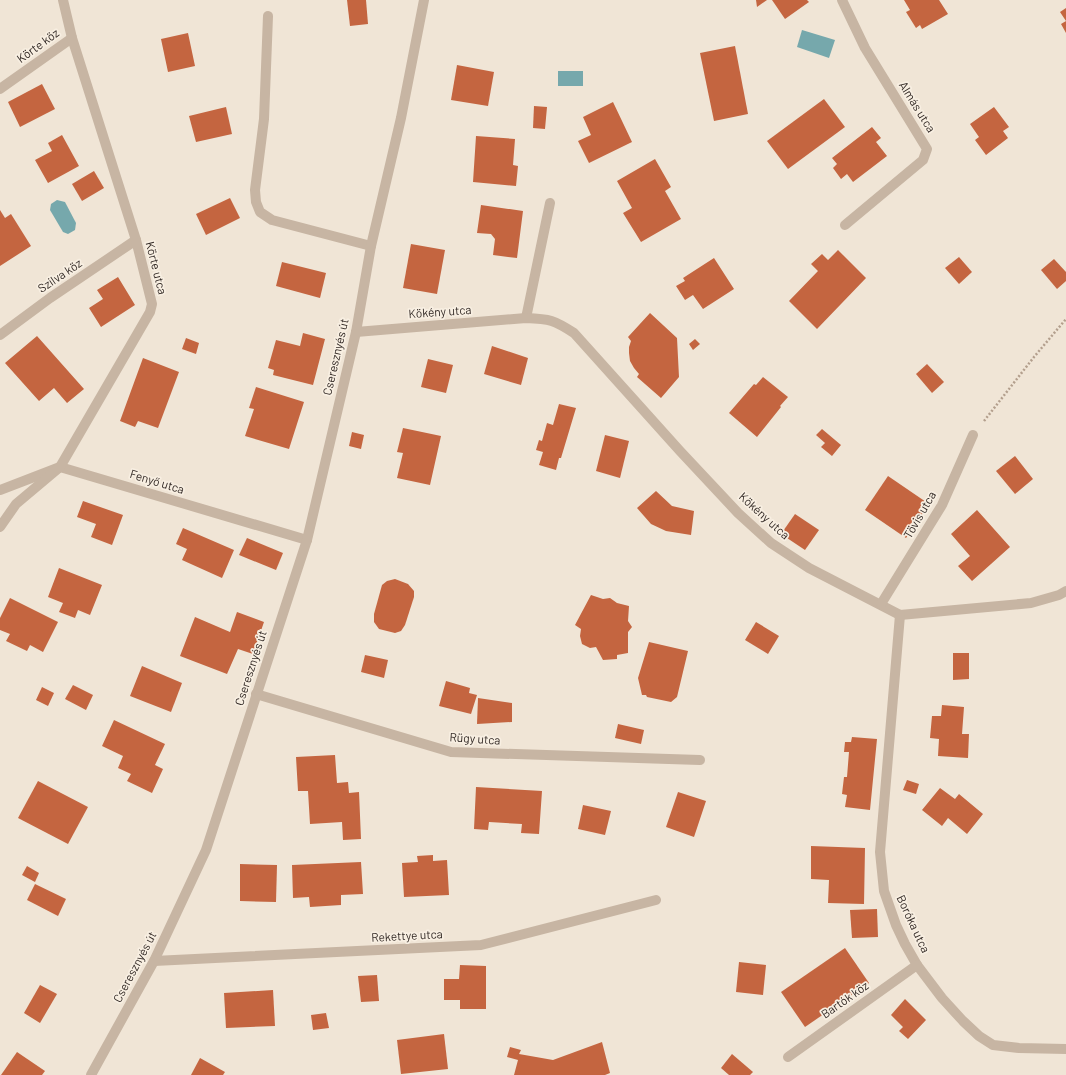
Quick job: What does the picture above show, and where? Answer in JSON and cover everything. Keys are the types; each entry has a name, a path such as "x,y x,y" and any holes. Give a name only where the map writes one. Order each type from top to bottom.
{"street":[{"name":"Körte utca","path":"0,527 16,504 60,466 150,312 152,304 136,240 72,38 62,0"},
{"name":"Cseresznyés út","path":"91,1075 154,962 206,850 307,540 356,332 371,246 401,118 424,0"},
{"name":"Almás utca","path":"842,0 865,48 927,149 924,160 845,225"},
{"path":"268,16 264,119 255,190 256,202 260,212 272,220 371,246"},
{"name":"Körte köz","path":"0,90 72,38"},
{"path":"526,318 550,203"},
{"name":"Szilva köz","path":"0,335 50,298 136,240"},
{"name":"Kökény utca","path":"356,332 526,318 545,319 558,323 574,333 680,451 738,512 772,543 809,568 900,615"},
{"name":"Tövis utca","path":"881,604 942,505 973,435"},
{"path":"0,490 60,466"},
{"name":"Fenyő utca","path":"60,466 307,540"},
{"path":"900,615 1031,603 1059,595 1066,591"},
{"name":"Boróka utca","path":"900,615 880,852 884,891 896,925 917,965 942,998 979,1036 993,1044 1019,1048 1066,1049"},
{"name":"Rügy utca","path":"256,694 451,752 700,760"},
{"name":"Rekettye utca","path":"154,962 481,946 656,900"},
{"name":"Bartók köz","path":"788,1057 917,965"}],"path":[{"path":"973,435 1066,319"}],"water":[{"path":"802,30 835,40 829,58 797,47"},
{"path":"558,71 583,71 583,86 558,86"},
{"path":"57,200 65,202 76,223 75,230 68,234 63,232 50,210 51,204"}],"building":[{"path":"347,0 366,0 368,24 350,26"},
{"path":"756,0 767,0 757,7"},
{"path":"772,0 807,0 809,2 785,19"},
{"path":"904,0 939,0 948,14 922,29 920,25 916,28 906,12 910,10"},
{"path":"1066,8 1066,21 1060,12"},
{"path":"1066,21 1066,33 1061,24"},
{"path":"188,33 195,66 168,72 161,39"},
{"path":"735,46 748,114 714,121 700,53"},
{"path":"457,65 494,72 488,106 451,100"},
{"path":"42,84 55,109 20,127 8,102"},
{"path":"824,99 845,127 788,169 767,141"},
{"path":"613,102 632,142 589,163 578,141 591,135 583,117"},
{"path":"534,106 547,107 545,129 533,128"},
{"path":"226,107 232,134 196,142 189,116"},
{"path":"994,107 1009,127 1003,131 1008,138 986,155 975,140 979,137 970,124"},
{"path":"872,127 881,138 876,142 887,156 853,182 847,174 841,179 833,168 837,164 832,158"},
{"path":"62,135 79,166 48,183 35,160 52,151 48,143"},
{"path":"476,136 515,139 513,165 518,166 516,186 473,182"},
{"path":"655,159 671,187 665,191 681,219 641,242 623,213 632,208 617,181"},
{"path":"94,171 104,188 82,201 72,184"},
{"path":"230,198 240,218 206,235 196,214"},
{"path":"481,205 523,211 517,258 493,255 495,239 491,234 477,233"},
{"path":"0,210 5,218 11,214 31,246 0,266"},
{"path":"411,244 445,250 437,294 403,288"},
{"path":"838,250 866,278 817,329 789,301 818,271 811,264 822,254 828,260"},
{"path":"959,257 972,272 959,284 945,268"},
{"path":"714,258 734,289 703,309 693,295 685,300 676,286 685,281 683,278"},
{"path":"1054,259 1066,272 1066,281 1057,289 1041,270"},
{"path":"282,262 326,273 320,298 276,286"},
{"path":"118,277 135,305 101,327 89,308 103,299 97,290"},
{"path":"650,313 677,338 679,377 661,398 637,377 639,374 630,361 629,347 631,341 628,337"},
{"path":"303,333 325,339 313,385 273,375 274,370 268,368 276,340 300,346"},
{"path":"37,336 84,389 67,403 54,388 39,401 5,363"},
{"path":"186,338 199,343 196,354 182,349"},
{"path":"695,339 700,344 693,350 689,344"},
{"path":"492,346 528,358 521,385 484,374"},
{"path":"143,358 179,372 158,428 138,421 135,427 120,421"},
{"path":"428,359 453,365 446,393 421,387"},
{"path":"927,364 944,382 932,393 916,374"},
{"path":"763,377 788,397 757,437 729,413 754,384 756,385"},
{"path":"256,387 304,402 289,449 245,436 254,409 249,408"},
{"path":"559,404 576,408 556,470 539,465 543,452 536,450 539,440 542,441 547,423 553,425"},
{"path":"403,428 441,436 430,485 397,478 403,453 397,452"},
{"path":"822,429 841,445 832,456 821,447 825,443 816,435"},
{"path":"352,432 364,435 361,449 349,446"},
{"path":"605,435 629,441 620,478 596,471"},
{"path":"1015,456 1033,479 1015,494 996,471"},
{"path":"888,476 929,504 906,538 865,510"},
{"path":"656,491 672,506 694,511 691,535 666,531 651,524 637,508"},
{"path":"83,501 123,515 112,545 91,537 96,524 77,517"},
{"path":"977,510 1010,547 972,581 958,566 970,556 951,534"},
{"path":"795,514 819,530 805,550 781,534"},
{"path":"183,528 234,550 222,578 182,560 187,549 176,544"},
{"path":"247,538 283,553 276,570 239,555"},
{"path":"59,568 102,585 90,615 78,610 75,618 59,612 63,603 48,597"},
{"path":"395,579 408,584 414,591 414,597 405,625 401,631 395,633 379,629 374,622 374,614 382,585 387,581"},
{"path":"591,595 603,599 610,598 617,603 629,606 628,621 632,627 628,632 628,653 617,655 617,659 603,660 596,647 590,648 582,644 580,636 581,629 575,625"},
{"path":"10,598 58,622 43,652 30,645 27,651 6,641 10,634 0,630 0,618"},
{"path":"237,612 264,622 253,654 238,649 227,674 180,656 195,617 230,632"},
{"path":"756,622 779,636 768,654 745,640"},
{"path":"649,642 688,651 677,697 671,702 642,695 638,678"},
{"path":"953,653 969,653 969,679 953,680"},
{"path":"365,655 388,660 384,678 361,672"},
{"path":"142,666 182,683 171,712 130,696"},
{"path":"446,681 470,688 469,693 477,695 471,714 439,706"},
{"path":"73,685 93,695 86,710 65,699"},
{"path":"42,687 54,693 48,706 36,700"},
{"path":"478,698 512,703 512,722 477,724"},
{"path":"942,705 964,707 962,734 969,734 968,758 938,756 939,739 930,738 932,716 941,716"},
{"path":"114,720 165,744 155,765 163,769 152,793 127,781 131,774 118,768 123,756 102,746"},
{"path":"618,724 644,730 641,744 615,738"},
{"path":"852,737 877,739 870,810 845,807 847,795 842,794 844,777 847,777 849,752 844,752 845,742 851,742"},
{"path":"335,755 337,783 348,782 349,793 359,792 361,839 343,840 342,822 310,824 308,791 298,791 296,757"},
{"path":"907,780 919,784 916,794 903,790"},
{"path":"38,781 88,807 68,844 18,818"},
{"path":"476,787 542,791 539,834 521,833 522,824 489,822 488,830 474,829"},
{"path":"940,788 955,799 959,794 983,814 967,834 948,818 942,826 922,810"},
{"path":"678,792 706,801 694,837 666,827"},
{"path":"583,805 611,811 605,835 578,829"},
{"path":"811,846 865,848 864,904 828,903 829,880 811,879"},
{"path":"433,855 433,861 447,860 449,895 404,897 402,863 418,862 417,856"},
{"path":"361,862 363,894 341,895 341,905 310,907 309,897 293,898 292,865"},
{"path":"240,864 277,865 276,902 240,901"},
{"path":"27,866 39,873 35,882 22,875"},
{"path":"35,884 66,899 58,916 27,900"},
{"path":"877,909 878,937 852,938 850,910"},
{"path":"845,948 869,983 805,1027 781,992"},
{"path":"739,962 766,965 763,995 736,992"},
{"path":"460,965 486,966 486,1009 460,1009 460,1000 444,1000 444,979 459,979"},
{"path":"377,975 379,1001 361,1002 358,976"},
{"path":"40,985 57,994 40,1023 24,1013"},
{"path":"273,990 275,1026 226,1028 224,993"},
{"path":"905,999 926,1020 908,1039 899,1031 903,1027 891,1015"},
{"path":"326,1013 329,1028 313,1030 311,1015"},
{"path":"444,1034 448,1069 401,1074 397,1040"},
{"path":"602,1042 610,1073 605,1075 514,1075 518,1060 507,1057 510,1047 521,1050 519,1054 553,1060"},
{"path":"17,1052 45,1071 42,1075 1,1075"},
{"path":"732,1054 753,1072 750,1075 729,1075 721,1068"},
{"path":"200,1058 225,1072 223,1075 191,1075"}]}
